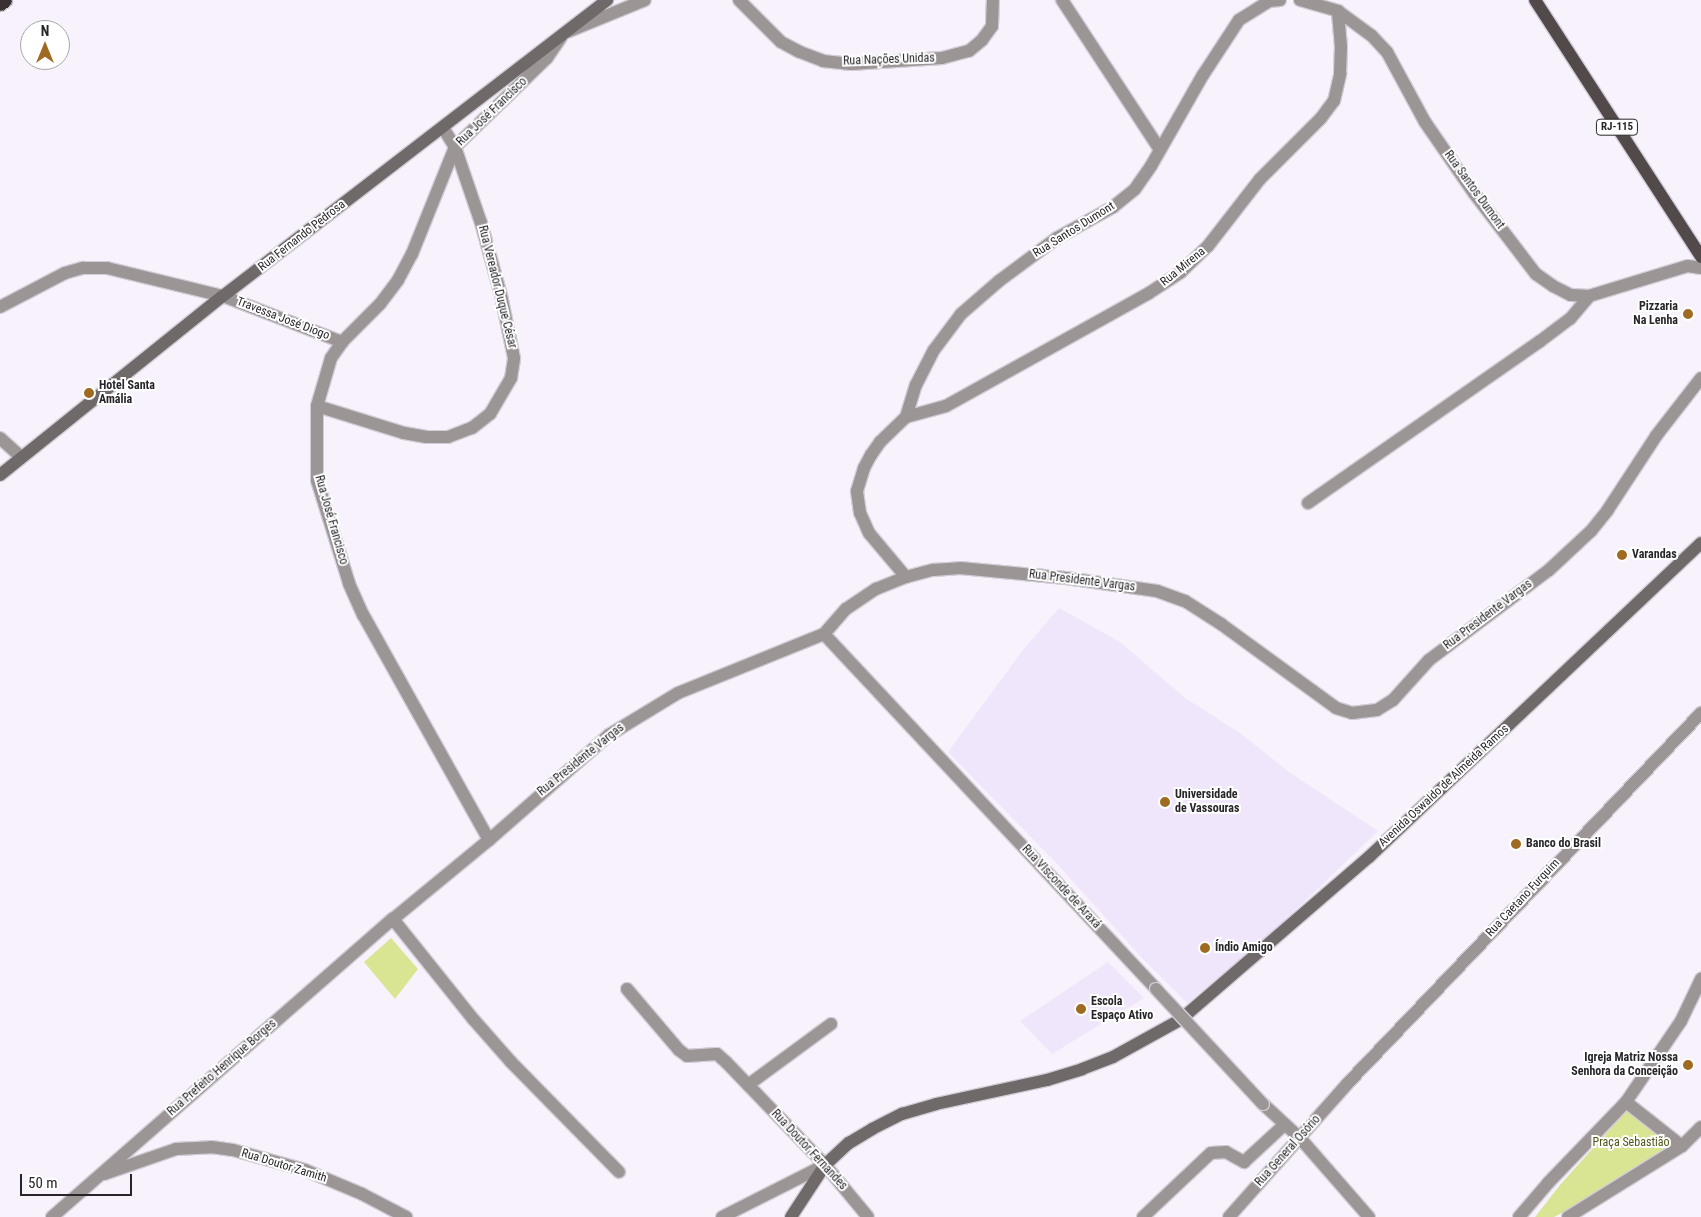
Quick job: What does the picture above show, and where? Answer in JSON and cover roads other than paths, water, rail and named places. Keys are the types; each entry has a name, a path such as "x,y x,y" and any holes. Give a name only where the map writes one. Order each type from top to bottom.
{"highway":[{"path":"0,3 4,0"}],"main road":[{"name":"RJ-115","path":"1535,0 1700,255"}],"street":[{"name":"Rua Fernando Pedrosa","path":"0,475 223,296 607,0"},
{"path":"564,35 645,0"},
{"name":"Rua Nações Unidas","path":"738,0 781,42 823,61 851,64 942,58 969,51 982,40 992,26 993,0"},
{"path":"1062,0 1159,148"},
{"name":"Rua Santos Dumont","path":"906,577 869,533 860,513 857,490 864,468 871,455 880,442 906,416 916,385 934,350 961,314 999,281 1057,238 1113,207 1135,188 1151,166 1159,148 1239,20 1269,1 1280,0"},
{"name":"Rua Santos Dumont","path":"1300,0 1338,11 1372,36 1387,52 1439,142 1474,193 1536,274 1553,286 1572,295 1589,296 1688,266 1701,268"},
{"name":"Rua Mirena","path":"906,416 946,406 1149,294 1181,272 1208,246 1260,179 1320,118 1334,101 1340,74 1341,46 1338,11"},
{"name":"Rua José Francisco","path":"489,840 382,650 349,583 317,480 317,406 329,364 342,342 380,304 398,280 412,254 455,147 547,58 564,35"},
{"name":"Rua Vereador Duque César","path":"317,406 404,433 427,437 448,437 472,428 490,414 503,395 511,378 514,358 509,332 481,223 455,147 443,128"},
{"path":"1688,266 1700,255"},
{"name":"Travessa José Diogo","path":"0,307 65,272 83,268 107,268 223,296 342,342"},
{"path":"1308,503 1540,342 1570,319 1589,296"},
{"name":"Rua Presidente Vargas","path":"393,919 489,840 609,735 678,693 824,634 846,609 876,589 906,577 933,570 960,568 1066,578 1157,592 1185,601 1221,624 1336,708 1352,713 1377,710 1393,700 1429,660 1549,570 1591,531 1612,503 1656,436 1701,378"},
{"path":"0,438 21,457"},
{"name":"Avenida Oswaldo de Almeida Ramos","path":"791,1217 825,1165 849,1143 902,1114 936,1104 1047,1080 1082,1069 1122,1053 1180,1020 1369,857 1701,543"},
{"name":"Rua VIsconde de Araxá","path":"824,634 1263,1104 1300,1138 1369,1217"},
{"name":"Rua Caetano Furquim","path":"1347,1084 1701,713"},
{"path":"393,919 486,1034 619,1172"},
{"name":"Rua Prefeito Henrique Borges","path":"52,1217 393,919"},
{"path":"1519,1217 1548,1182 1626,1102 1681,1020 1701,979"},
{"name":"Rua Doutor Fernandes","path":"627,989 679,1050 692,1057 718,1054 825,1165 868,1217"},
{"path":"748,1085 831,1024"},
{"name":"Rua General Osório","path":"1230,1217 1347,1084"},
{"path":"1626,1102 1682,1146"},
{"path":"1143,1217 1211,1153 1226,1152 1244,1162 1284,1125"},
{"path":"1568,1217 1682,1146 1701,1127"},
{"name":"Rua Doutor Zamith","path":"98,1176 176,1149 218,1148 253,1154 305,1170 362,1194 406,1217"},
{"path":"722,1217 825,1165"}],"place":[{"name":"Pizzaria Na Lenha","path":"1688,314"},
{"name":"Hotel Santa Amália","path":"89,393"},
{"name":"Varandas","path":"1622,555"},
{"name":"Universidade de Vassouras","path":"1165,802"},
{"name":"Banco do Brasil","path":"1516,844"},
{"name":"Índio Amigo","path":"1205,948"},
{"name":"Escola Espaço Ativo","path":"1081,1009"},
{"name":"Igreja Matriz Nossa Senhora da Conceição","path":"1688,1065"}],"park label":[{"name":"Praça Sebastião","path":"1631,1143"}]}
